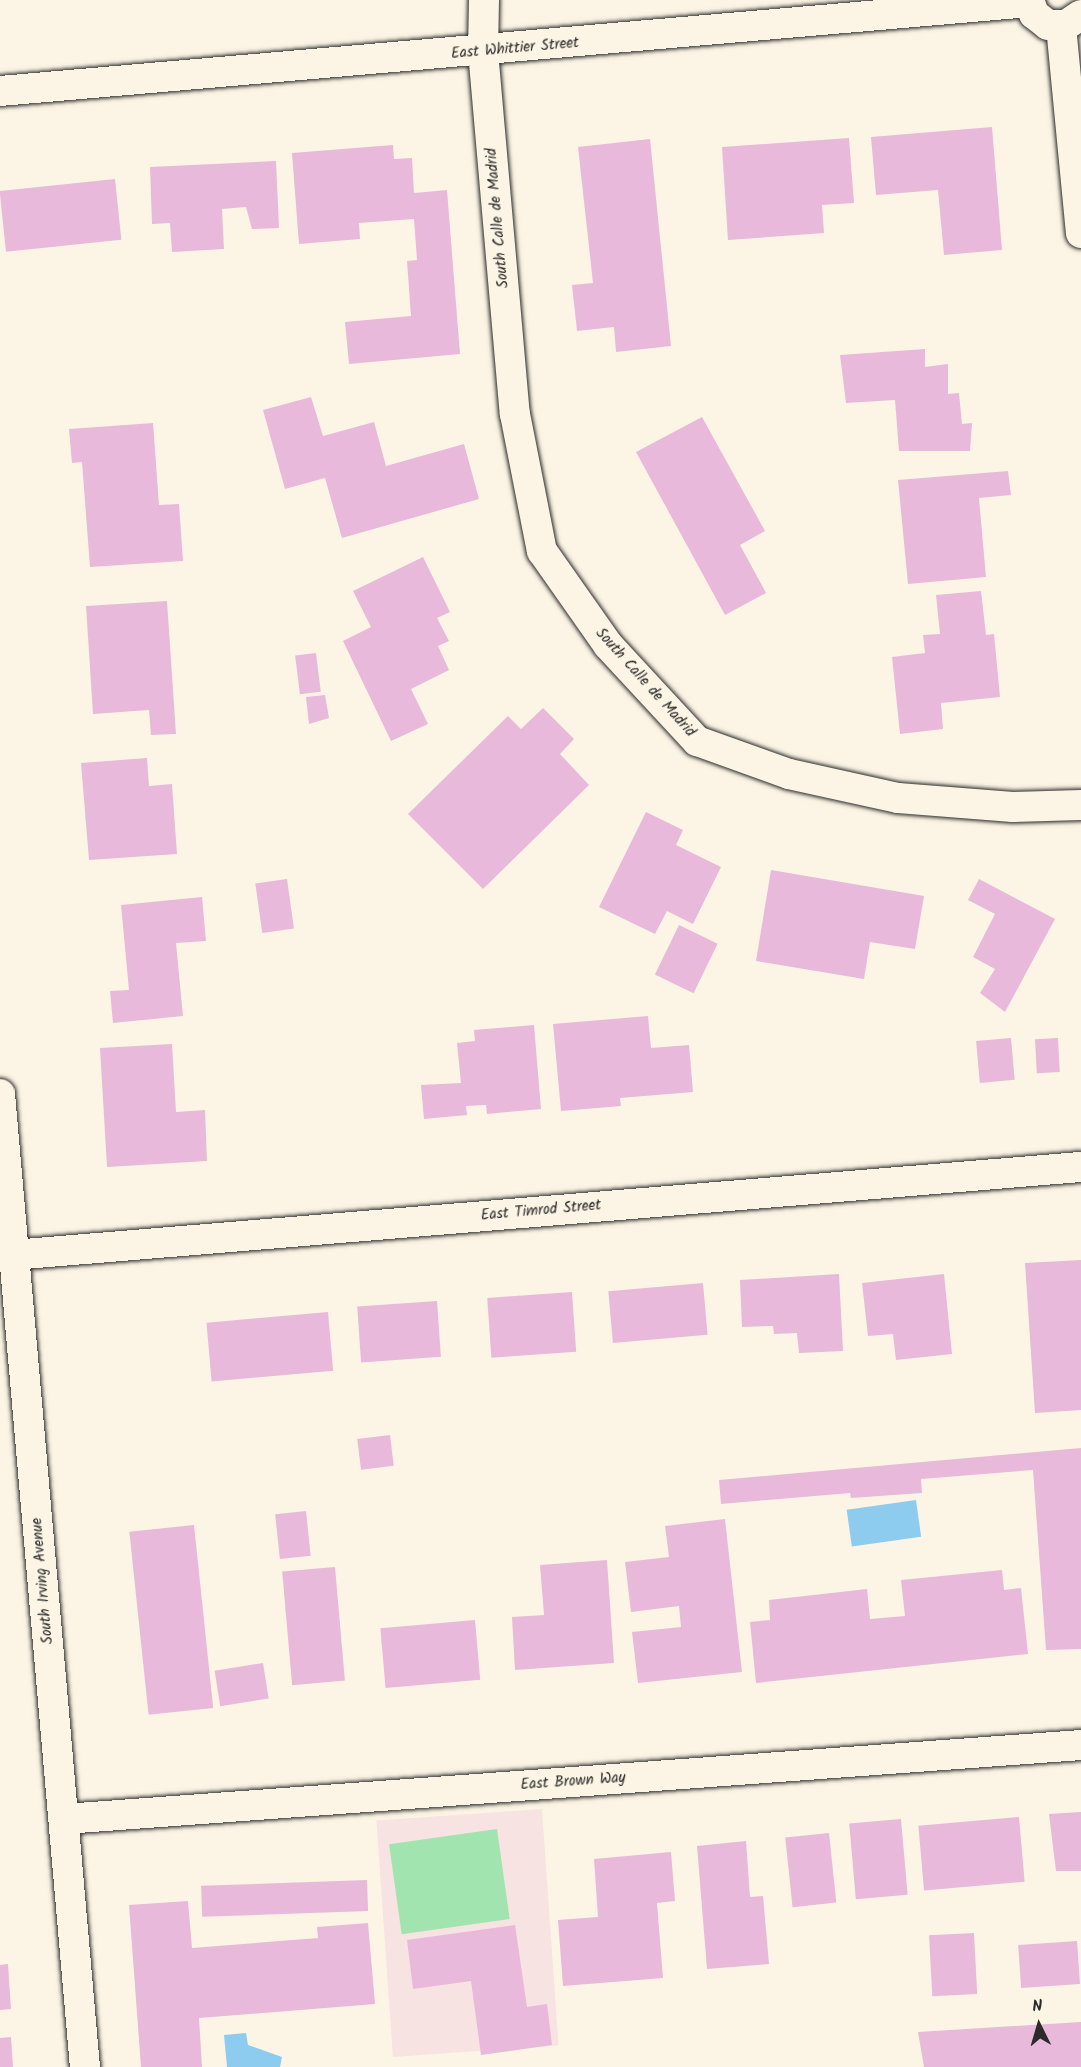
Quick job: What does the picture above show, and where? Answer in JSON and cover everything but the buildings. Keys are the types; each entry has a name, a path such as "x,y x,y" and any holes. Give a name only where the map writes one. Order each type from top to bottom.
{"street":[{"name":"South Calle de Madrid","path":"484,0 483,51 515,414 542,551 608,645 697,741 789,774 898,798 1013,807 1081,805"},
{"name":"East Whittier Street","path":"0,91 483,51 1030,1"},
{"path":"1030,1 1040,21 1071,20 1081,232"},
{"name":"South Irving Avenue","path":"0,1094 7,1255 64,1819 85,2067"},
{"name":"East Timrod Street","path":"7,1255 1081,1167"},
{"name":"East Brown Way","path":"64,1819 1081,1745"}],"shaded area":[{"path":"542,1809 559,2045 393,2057 376,1821"}],"green space":[{"path":"497,1829 510,1919 402,1934 389,1844"}],"water":[{"path":"916,1500 921,1537 852,1546 847,1510"},
{"path":"246,2033 248,2045 282,2057 280,2067 227,2067 224,2035"}]}
